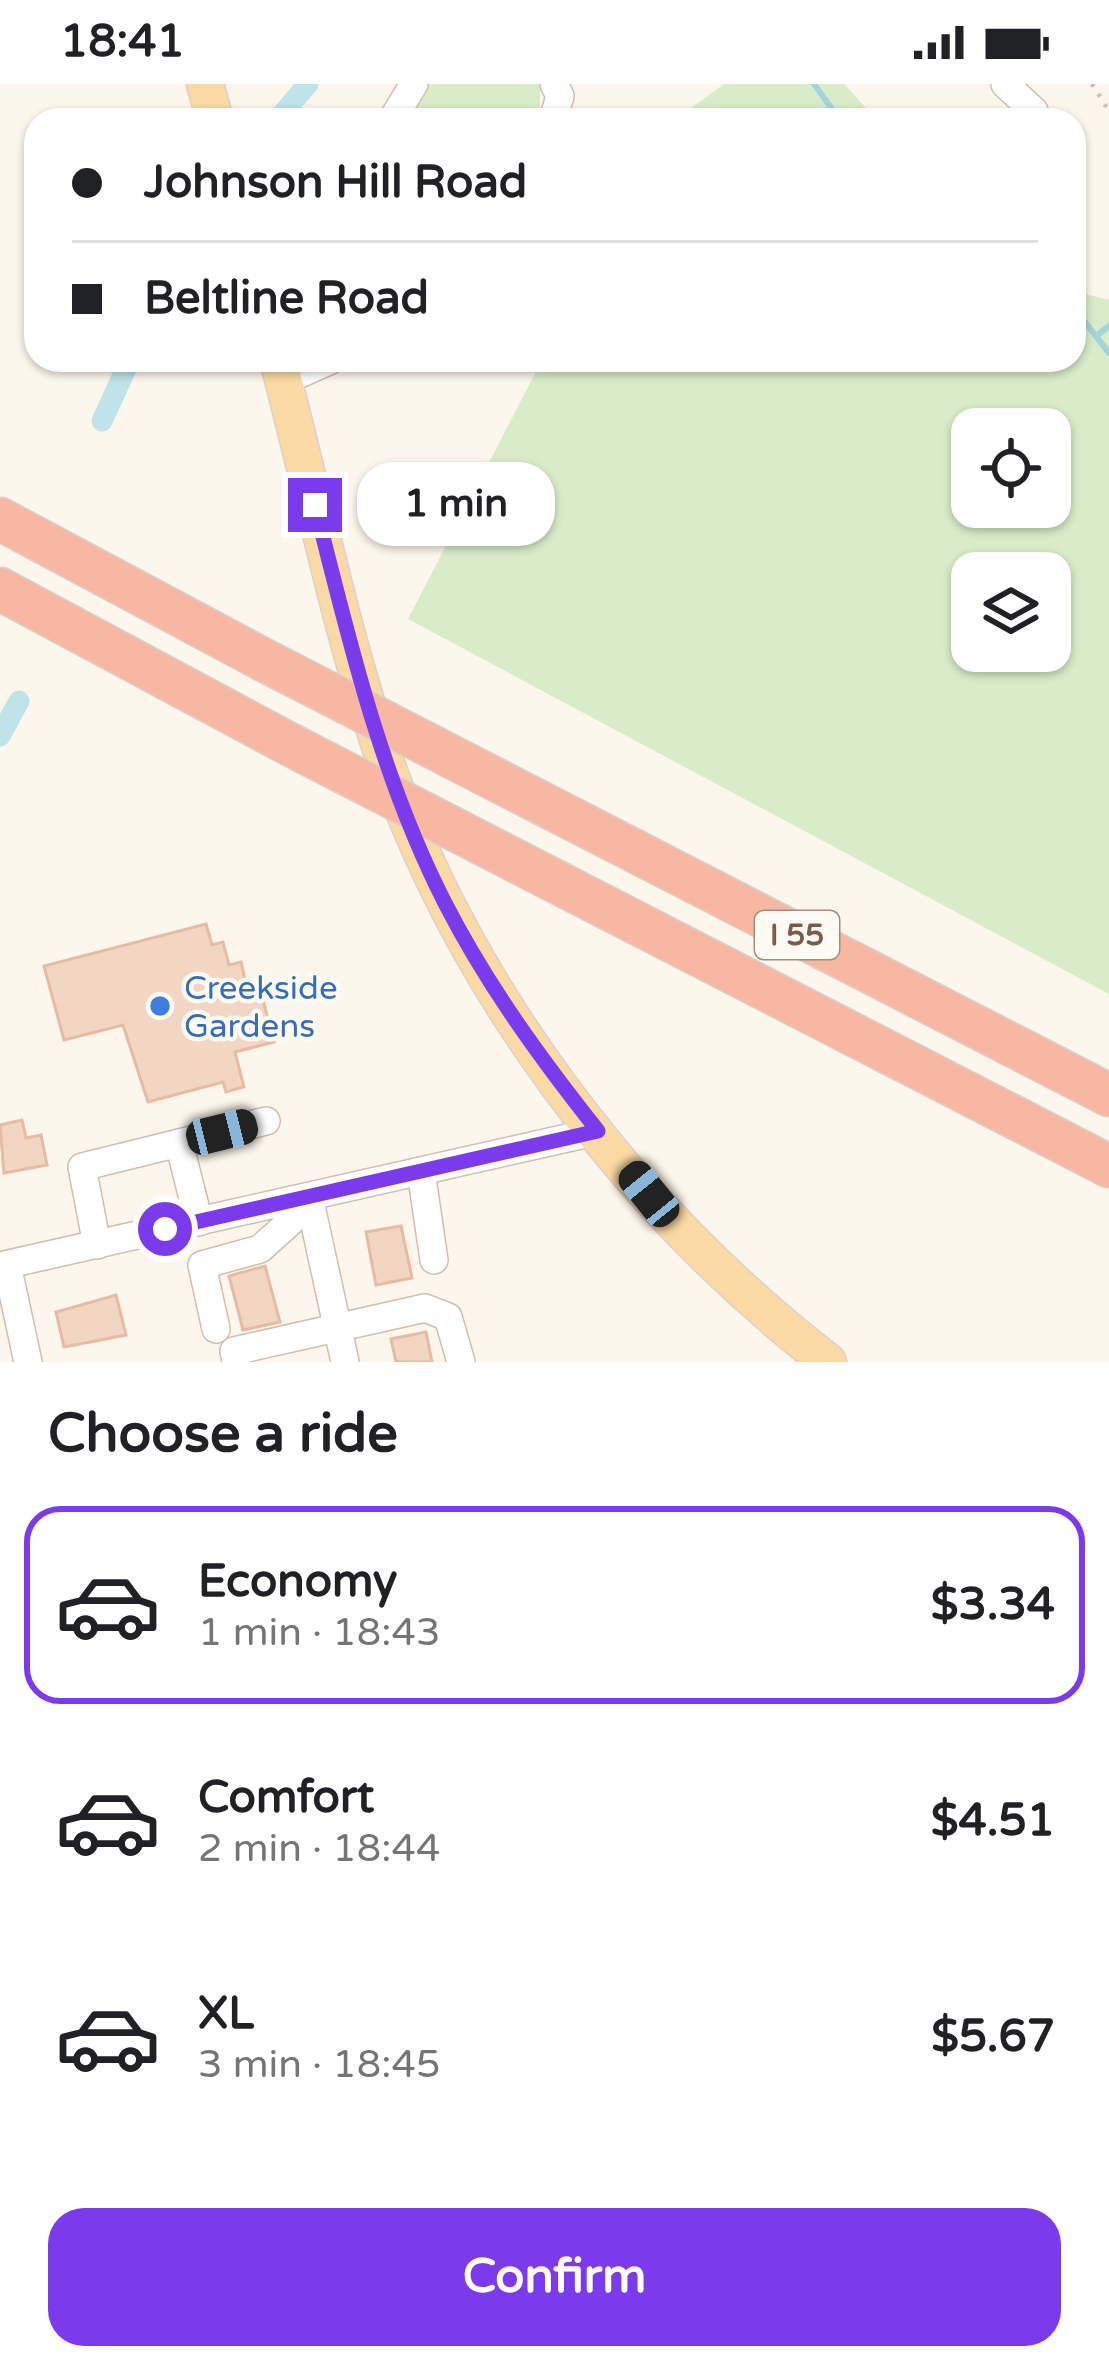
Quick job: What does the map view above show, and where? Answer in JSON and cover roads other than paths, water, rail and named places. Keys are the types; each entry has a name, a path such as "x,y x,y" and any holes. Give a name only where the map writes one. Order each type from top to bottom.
{"highway":[{"name":"I 55","path":"0,519 1109,1095"},
{"name":"I 55","path":"0,589 291,746 1109,1166"}],"main road":[{"path":"282,372 363,689 414,836 476,958 598,1131 703,1252 828,1362"}],"street":[{"path":"1005,84 1031,108"},
{"path":"97,1244 82,1167 266,1120"},
{"path":"28,1362 3,1266 598,1131"},
{"path":"178,1143 200,1222"},
{"path":"421,1171 434,1260"},
{"path":"310,1200 345,1362"},
{"path":"216,1329 202,1265 260,1249 310,1200"},
{"path":"236,1362 234,1351 425,1309 448,1317 461,1362"}],"waterway":[{"path":"287,108 308,84"},
{"path":"814,84 831,108"},
{"path":"1086,323 1109,353"},
{"path":"1096,336 1109,326"},
{"path":"102,421 124,372"},
{"path":"0,736 19,701"}],"place":[{"name":"Creekside Gardens","path":"160,1006"}]}
